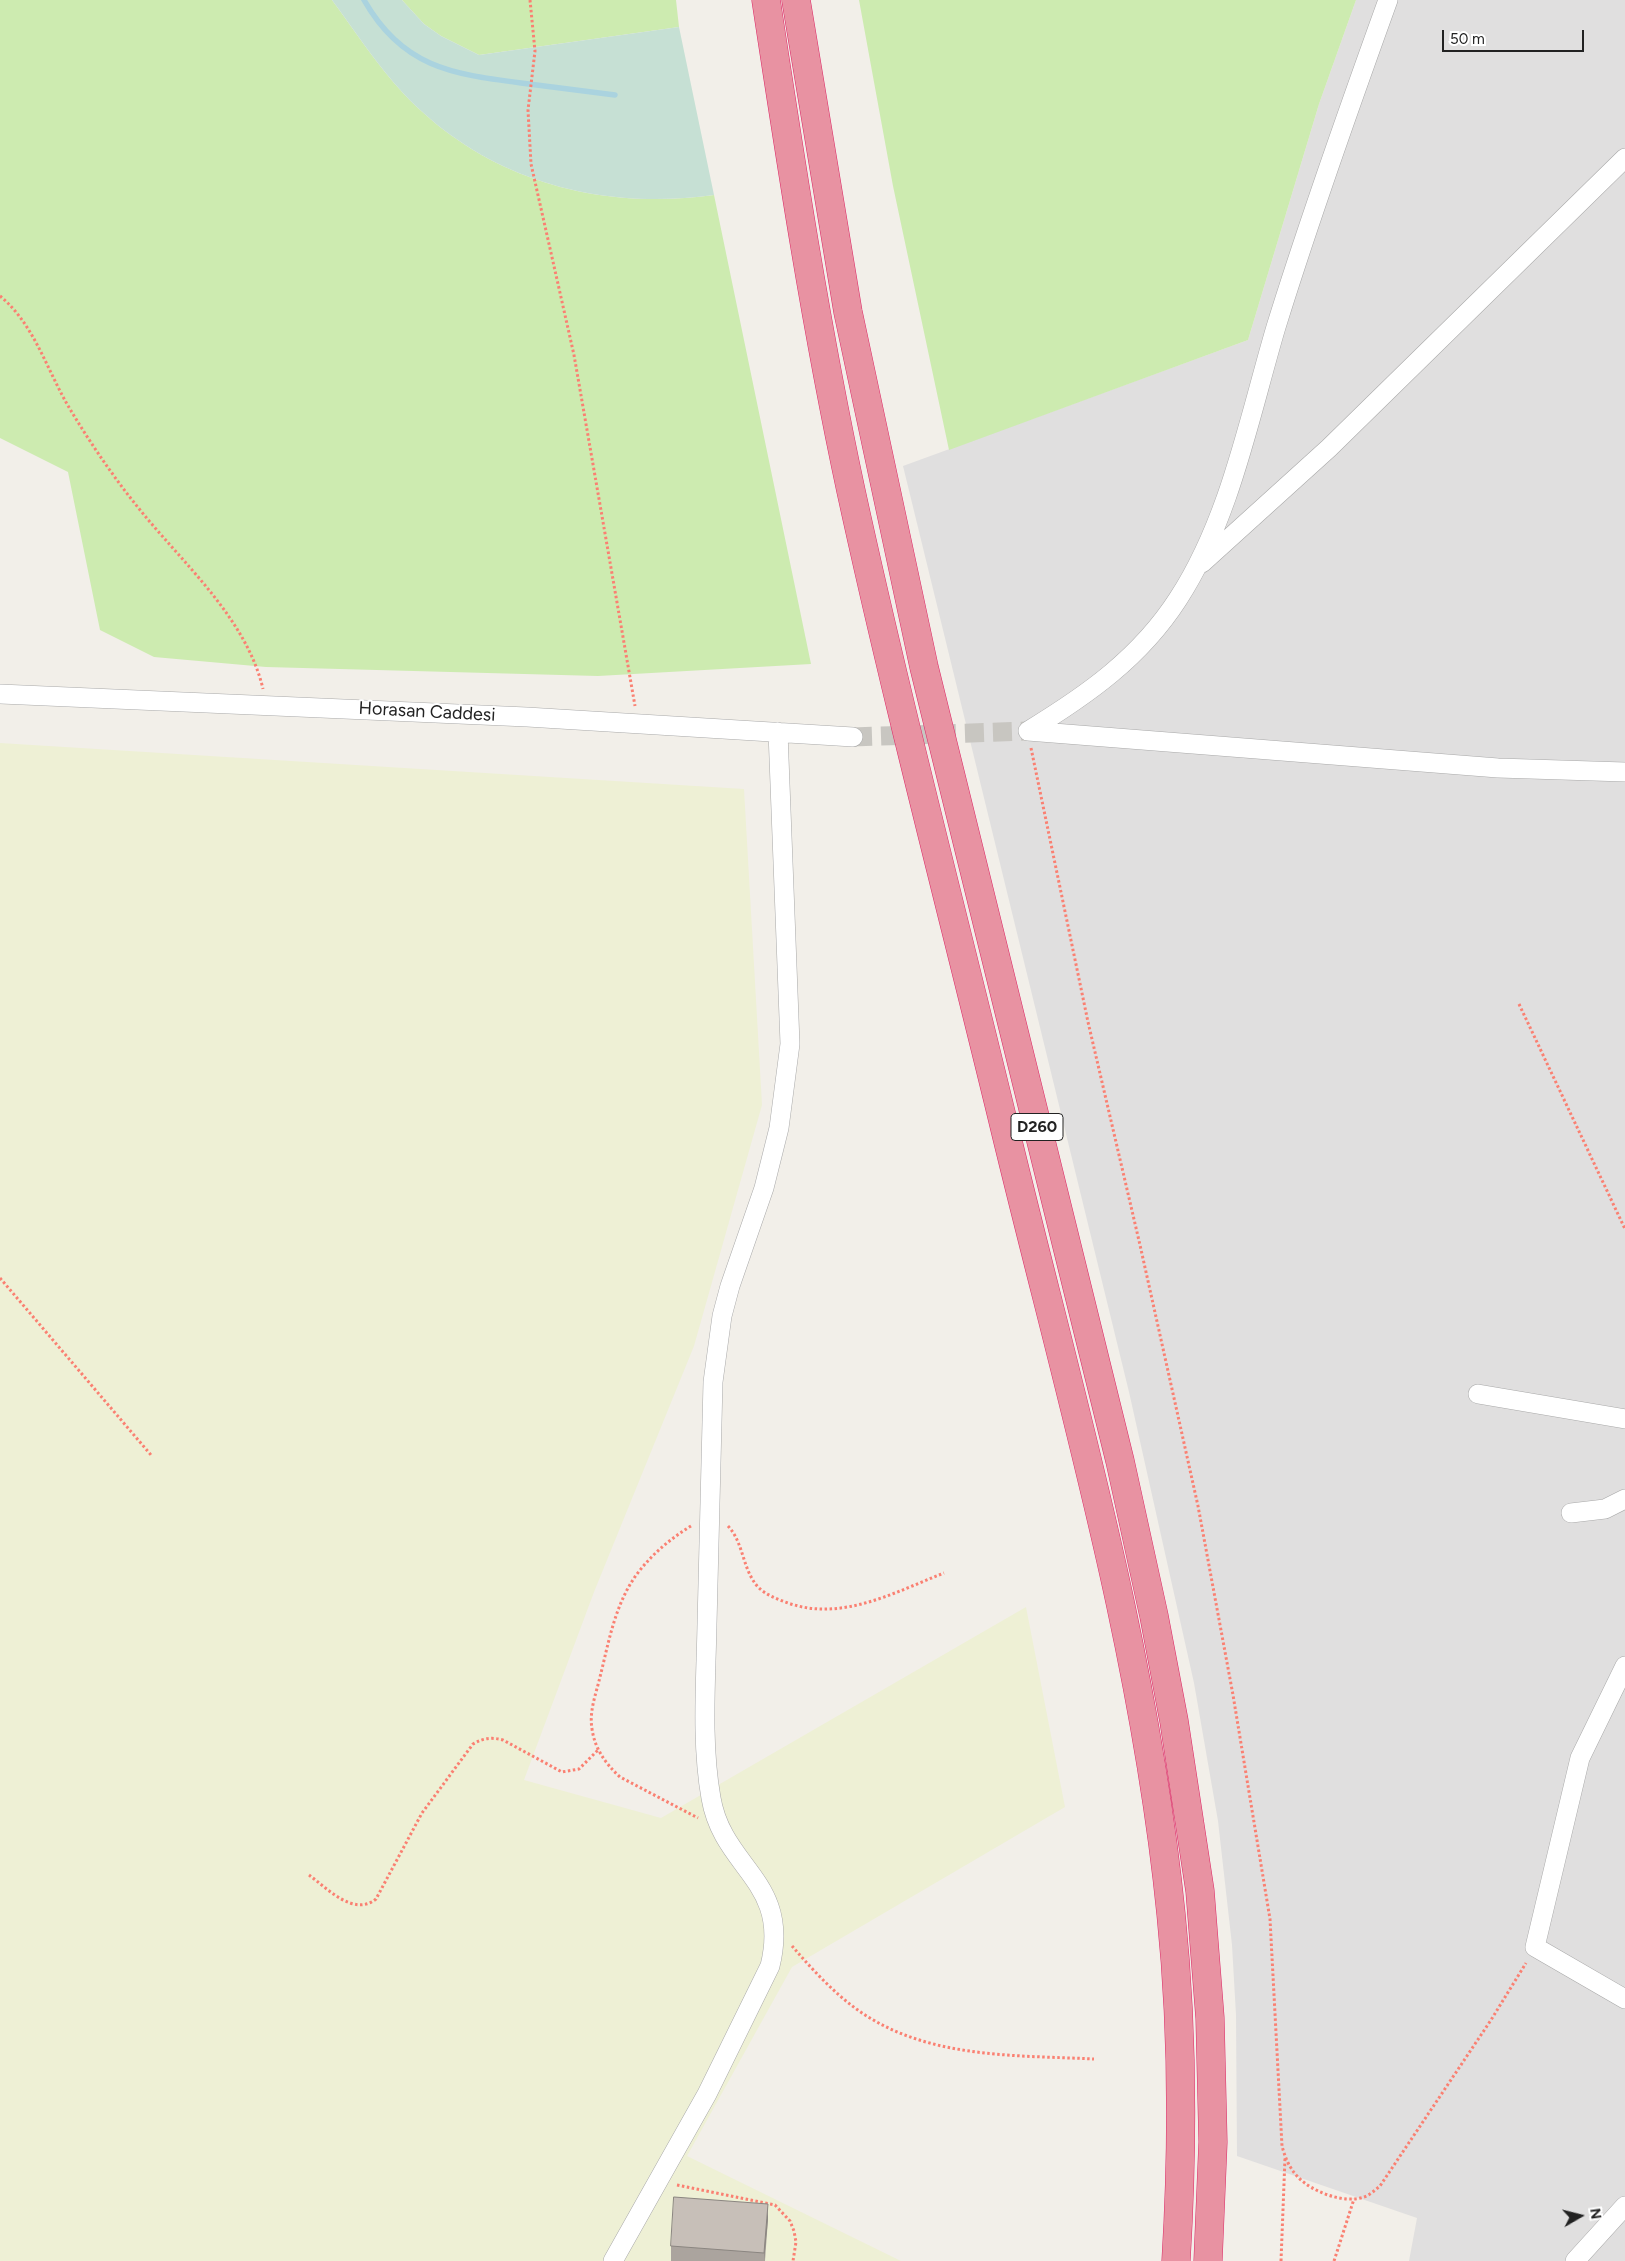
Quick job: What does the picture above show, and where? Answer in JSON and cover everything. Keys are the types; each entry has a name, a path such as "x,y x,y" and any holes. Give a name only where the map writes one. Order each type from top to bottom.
{"highway":[{"name":"D260","path":"766,0 804,242 850,487 902,710 1084,1447 1135,1681 1162,1837 1177,1992 1181,2134 1176,2261"},
{"name":"D260","path":"796,0 848,312 924,667 1120,1461 1154,1616 1176,1730 1200,1891 1210,2018 1213,2142 1208,2261"}],"street":[{"path":"1028,731 1082,698 1126,662 1162,621 1196,569 1224,505 1286,297 1323,184 1388,0"},
{"path":"1196,569 1329,448 1625,158"},
{"name":"Horasan Caddesi","path":"0,694 638,723 853,737"},
{"path":"1028,731 1498,768 1625,772"},
{"path":"613,2261 660,2182 707,2094 770,1966 774,1946 774,1926 762,1888 732,1850 720,1830 710,1792 705,1720 713,1382 722,1316 740,1251 772,1159 788,1072 790,1044 778,732"},
{"path":"1478,1394 1625,1419"},
{"path":"1571,1513 1605,1509 1625,1499"},
{"path":"1625,1666 1580,1758 1535,1947 1625,2000"},
{"path":"1575,2261 1625,2206"}],"path":[{"path":"530,0 535,51 528,110 531,164 574,355 638,723"},
{"path":"0,296 23,318 68,406 118,481 242,634 258,668 267,706"},
{"path":"1028,731 1088,1022 1140,1244 1198,1506 1233,1695 1270,1919 1282,2146 1291,2168 1306,2185 1326,2193 1354,2199 1364,2197 1380,2186 1491,2020 1535,1947"},
{"path":"1519,1004 1625,1229"},
{"path":"0,1278 151,1455"},
{"path":"720,1830 620,1777 604,1760 594,1739 591,1715 613,1625 626,1591 647,1561 676,1535 710,1518 719,1520 734,1532 750,1574 759,1588 774,1598 793,1605 823,1609 857,1606 944,1573"},
{"path":"309,1875 353,1905 371,1903 376,1898 422,1813 473,1744 479,1740 495,1738 503,1740 557,1770 568,1773 587,1764 598,1750"},
{"path":"774,1926 841,1998 871,2018 896,2030 922,2040 973,2052 1094,2059"},
{"path":"1281,2261 1285,2157"},
{"path":"660,2182 775,2205 790,2221 794,2231 796,2242 793,2261"},
{"path":"1334,2261 1354,2199"}],"shaded area":[{"path":"1356,0 1625,0 1625,2261 1409,2261 1417,2218 1237,2156 1236,2015 1232,1945 1218,1821 1194,1683 1129,1392 903,466 1248,340 1319,104"}],"green space":[{"path":"0,0 332,0 375,59 403,93 435,123 470,148 507,168 546,183 586,193 628,198 671,199 714,195 811,664 598,676 266,667 154,657 100,630 68,472 0,438"},
{"path":"332,0 402,0 424,24 441,36 479,55 679,27 714,195 671,199 628,198 586,193 546,183 507,168 470,148 435,123 403,93 375,59"},
{"path":"402,0 676,0 679,27 479,55 441,36 424,24"},
{"path":"859,0 1356,0 1319,104 1248,340 949,450 893,186"},
{"path":"0,743 744,789 762,1105 694,1346 594,1592 524,1780 661,1818 1026,1607 1065,1807 792,1967 687,2156 901,2261 0,2261"}],"building":[{"path":"674,2197 768,2204 764,2253 671,2246"}],"waterway":[{"path":"364,0 379,22 395,40 412,53 431,63 472,76 615,95"}],"tunnel":[{"path":"853,737 1028,731"}]}
